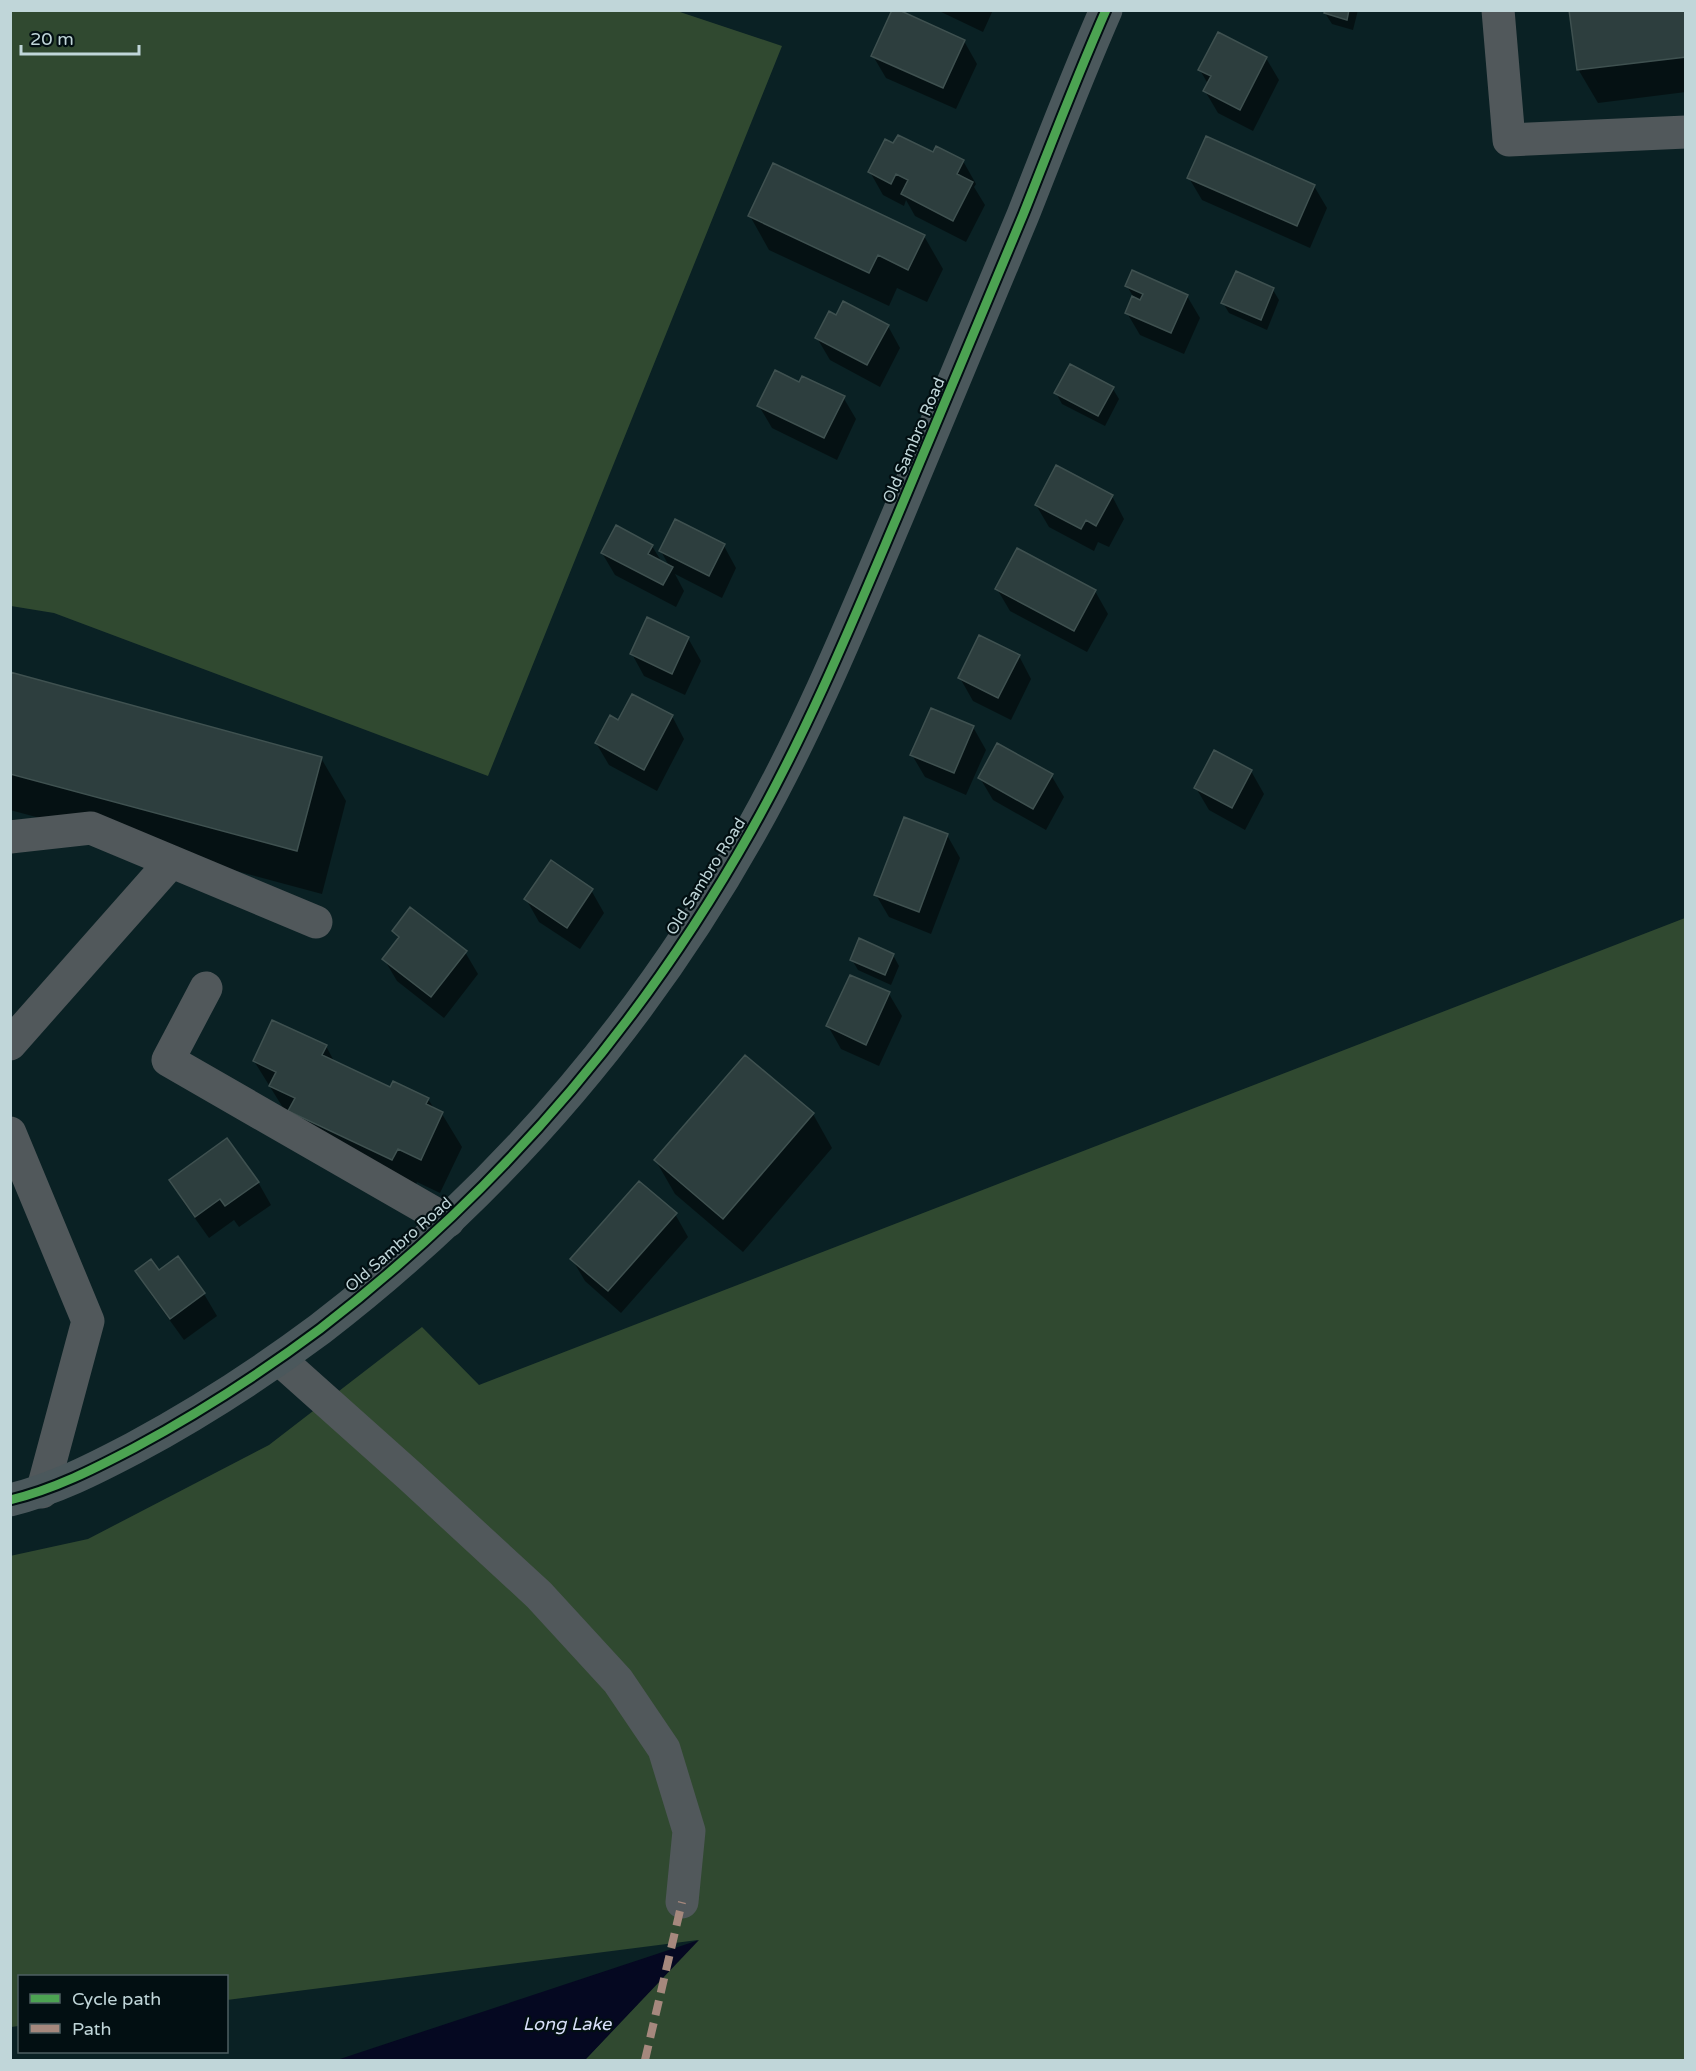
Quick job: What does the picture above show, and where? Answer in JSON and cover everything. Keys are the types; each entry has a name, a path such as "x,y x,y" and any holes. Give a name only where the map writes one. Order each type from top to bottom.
{"main road":[{"name":"Old Sambro Road","path":"10,1500 42,1492 96,1468 166,1431 279,1359 364,1295 448,1221 538,1131 639,1007 706,906 751,832 792,753 853,622 1106,10"}],"lane":[{"path":"1498,10 1509,140 1686,132"},
{"path":"10,837 91,828 316,922"},
{"path":"10,1044 171,862"},
{"path":"206,988 168,1060 448,1221"},
{"path":"10,1133 88,1321 42,1492"},
{"path":"279,1359 539,1595 618,1682 664,1749 689,1831 682,1902"}],"green space":[{"path":"674,10 782,46 488,776 54,613 11,606 11,11"},
{"path":"1685,918 1685,2060 585,2060 698,1940 228,2000 228,1975 18,1975 18,2026 11,2027 10,1556 88,1539 269,1445 422,1327 479,1385"}],"water":[{"name":"Long Lake","path":"699,1940 585,2060 337,2060"}],"building":[{"path":"892,10 899,10 965,40 943,88 871,56"},
{"path":"1325,10 1349,10 1347,20 1324,13"},
{"path":"1569,10 1686,10 1686,57 1577,70"},
{"path":"1218,32 1267,57 1240,110 1203,91 1211,76 1198,70"},
{"path":"898,135 933,152 936,146 964,160 957,174 973,182 953,221 901,194 908,180 896,174 891,184 868,172 885,139 893,143"},
{"path":"1206,136 1315,185 1297,226 1187,178"},
{"path":"773,163 925,235 908,270 878,255 869,273 748,216"},
{"path":"1132,270 1188,295 1171,333 1125,313 1132,296 1140,300 1143,294 1125,286"},
{"path":"1236,271 1274,288 1261,320 1221,303"},
{"path":"843,301 889,325 867,365 815,338 829,311 836,315"},
{"path":"1070,364 1114,387 1098,416 1054,393"},
{"path":"775,370 799,382 802,376 845,396 824,438 757,406"},
{"path":"1056,465 1113,495 1096,526 1086,520 1081,529 1035,505"},
{"path":"675,519 725,544 709,576 659,551"},
{"path":"616,525 653,545 648,554 673,567 663,585 601,553"},
{"path":"1017,548 1096,590 1074,631 995,589"},
{"path":"647,617 689,637 672,674 630,654"},
{"path":"979,635 1020,655 998,698 958,678"},
{"path":"10,672 322,757 297,851 10,774"},
{"path":"632,694 673,715 644,770 595,743 610,715 618,720"},
{"path":"931,708 974,726 954,773 910,755"},
{"path":"997,743 1053,774 1033,809 978,778"},
{"path":"1214,750 1252,770 1232,808 1194,788"},
{"path":"904,817 948,834 919,912 874,895"},
{"path":"551,860 593,889 567,928 524,899"},
{"path":"410,907 467,951 431,997 382,959 399,937 392,931"},
{"path":"859,938 894,954 885,975 850,960"},
{"path":"850,975 890,992 866,1045 826,1026"},
{"path":"272,1020 327,1045 322,1055 390,1087 393,1081 429,1098 426,1104 443,1112 421,1160 398,1149 392,1160 288,1111 295,1098 269,1086 276,1072 253,1061"},
{"path":"745,1055 814,1113 723,1219 654,1160"},
{"path":"227,1138 259,1182 225,1206 220,1199 195,1217 169,1180"},
{"path":"639,1181 677,1213 608,1291 570,1259"},
{"path":"178,1256 205,1293 170,1319 135,1271 151,1259 159,1270"}],"marked path":[{"path":"645,2060 682,1902"}],"cycle path":[{"path":"10,1500 74,1478 158,1435 229,1392 320,1329 447,1221 506,1163 613,1039 662,972 708,903 751,831 792,754 897,517 1106,10"}]}
